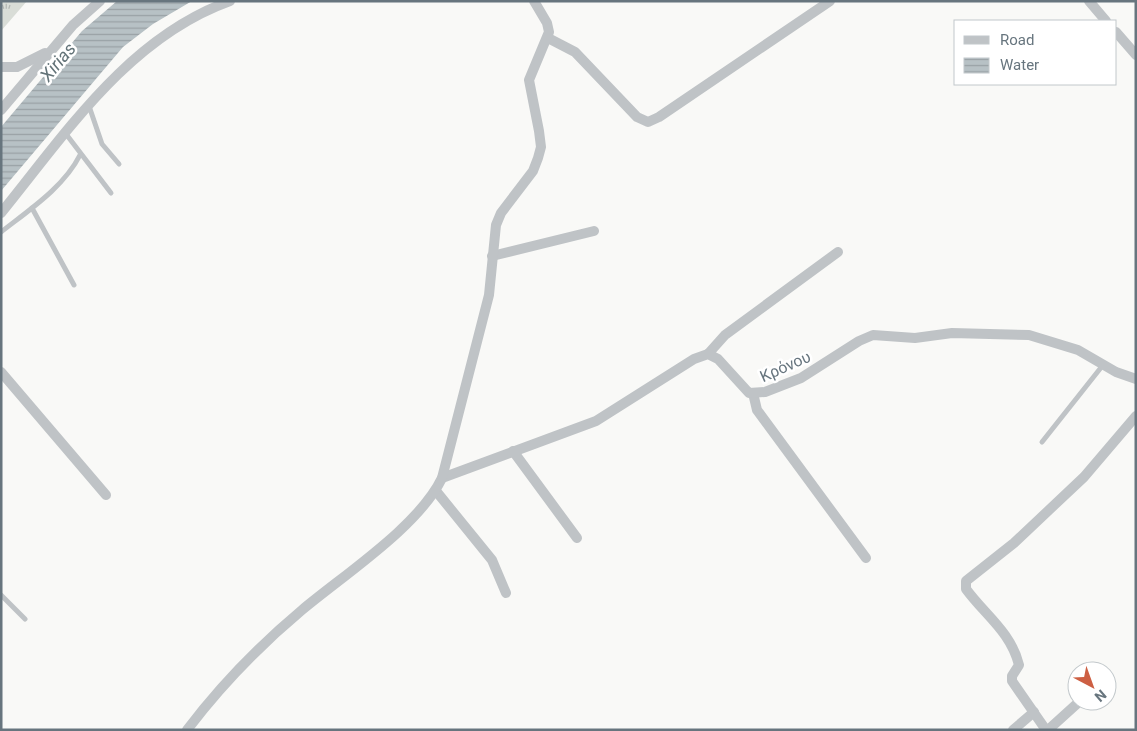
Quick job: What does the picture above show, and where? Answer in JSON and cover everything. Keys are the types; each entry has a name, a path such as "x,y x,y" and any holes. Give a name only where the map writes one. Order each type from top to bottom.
{"street":[{"path":"1,110 50,50 73,25 100,1"},
{"path":"1,214 88,105 122,71 159,39 192,18 230,1"},
{"path":"187,730 253,654 301,611 400,530 436,491 442,478 486,309 498,217 533,171 541,147 529,80 534,64 548,38 547,24 534,1"},
{"path":"548,38 574,52 637,117 648,122 659,117 830,1"},
{"path":"1089,1 1105,20"},
{"path":"1117,33 1136,55"},
{"path":"1,67 17,66 50,50"},
{"path":"492,256 594,231"},
{"path":"442,478 596,421 694,359 708,354 726,334 838,252"},
{"name":"Κρόνου","path":"708,354 718,359 753,394 765,392 801,378 859,341 873,335 915,338 952,333 1029,335 1078,350 1136,380"},
{"path":"1,372 106,495"},
{"path":"753,394 757,410 866,558"},
{"path":"1069,711 1047,730 1012,683 1012,676 1020,665 1014,649 1000,626 966,589 966,581 1014,543 1048,508 1084,477 1136,416"},
{"path":"513,451 577,538"},
{"path":"436,491 492,560 506,593"},
{"path":"1013,730 1034,712"}],"lane":[{"path":"88,105 102,144 119,164"},
{"path":"66,134 80,155 111,193"},
{"path":"1,232 32,208 68,174 80,155"},
{"path":"32,208 74,285"},
{"path":"1042,442 1104,365"},
{"path":"1,595 26,619"}],"green space":[{"path":"1,1 27,1 1,31"}],"water":[{"name":"Xirias","path":"117,1 192,1 153,24 123,47 1,191 1,127 82,31"}]}
